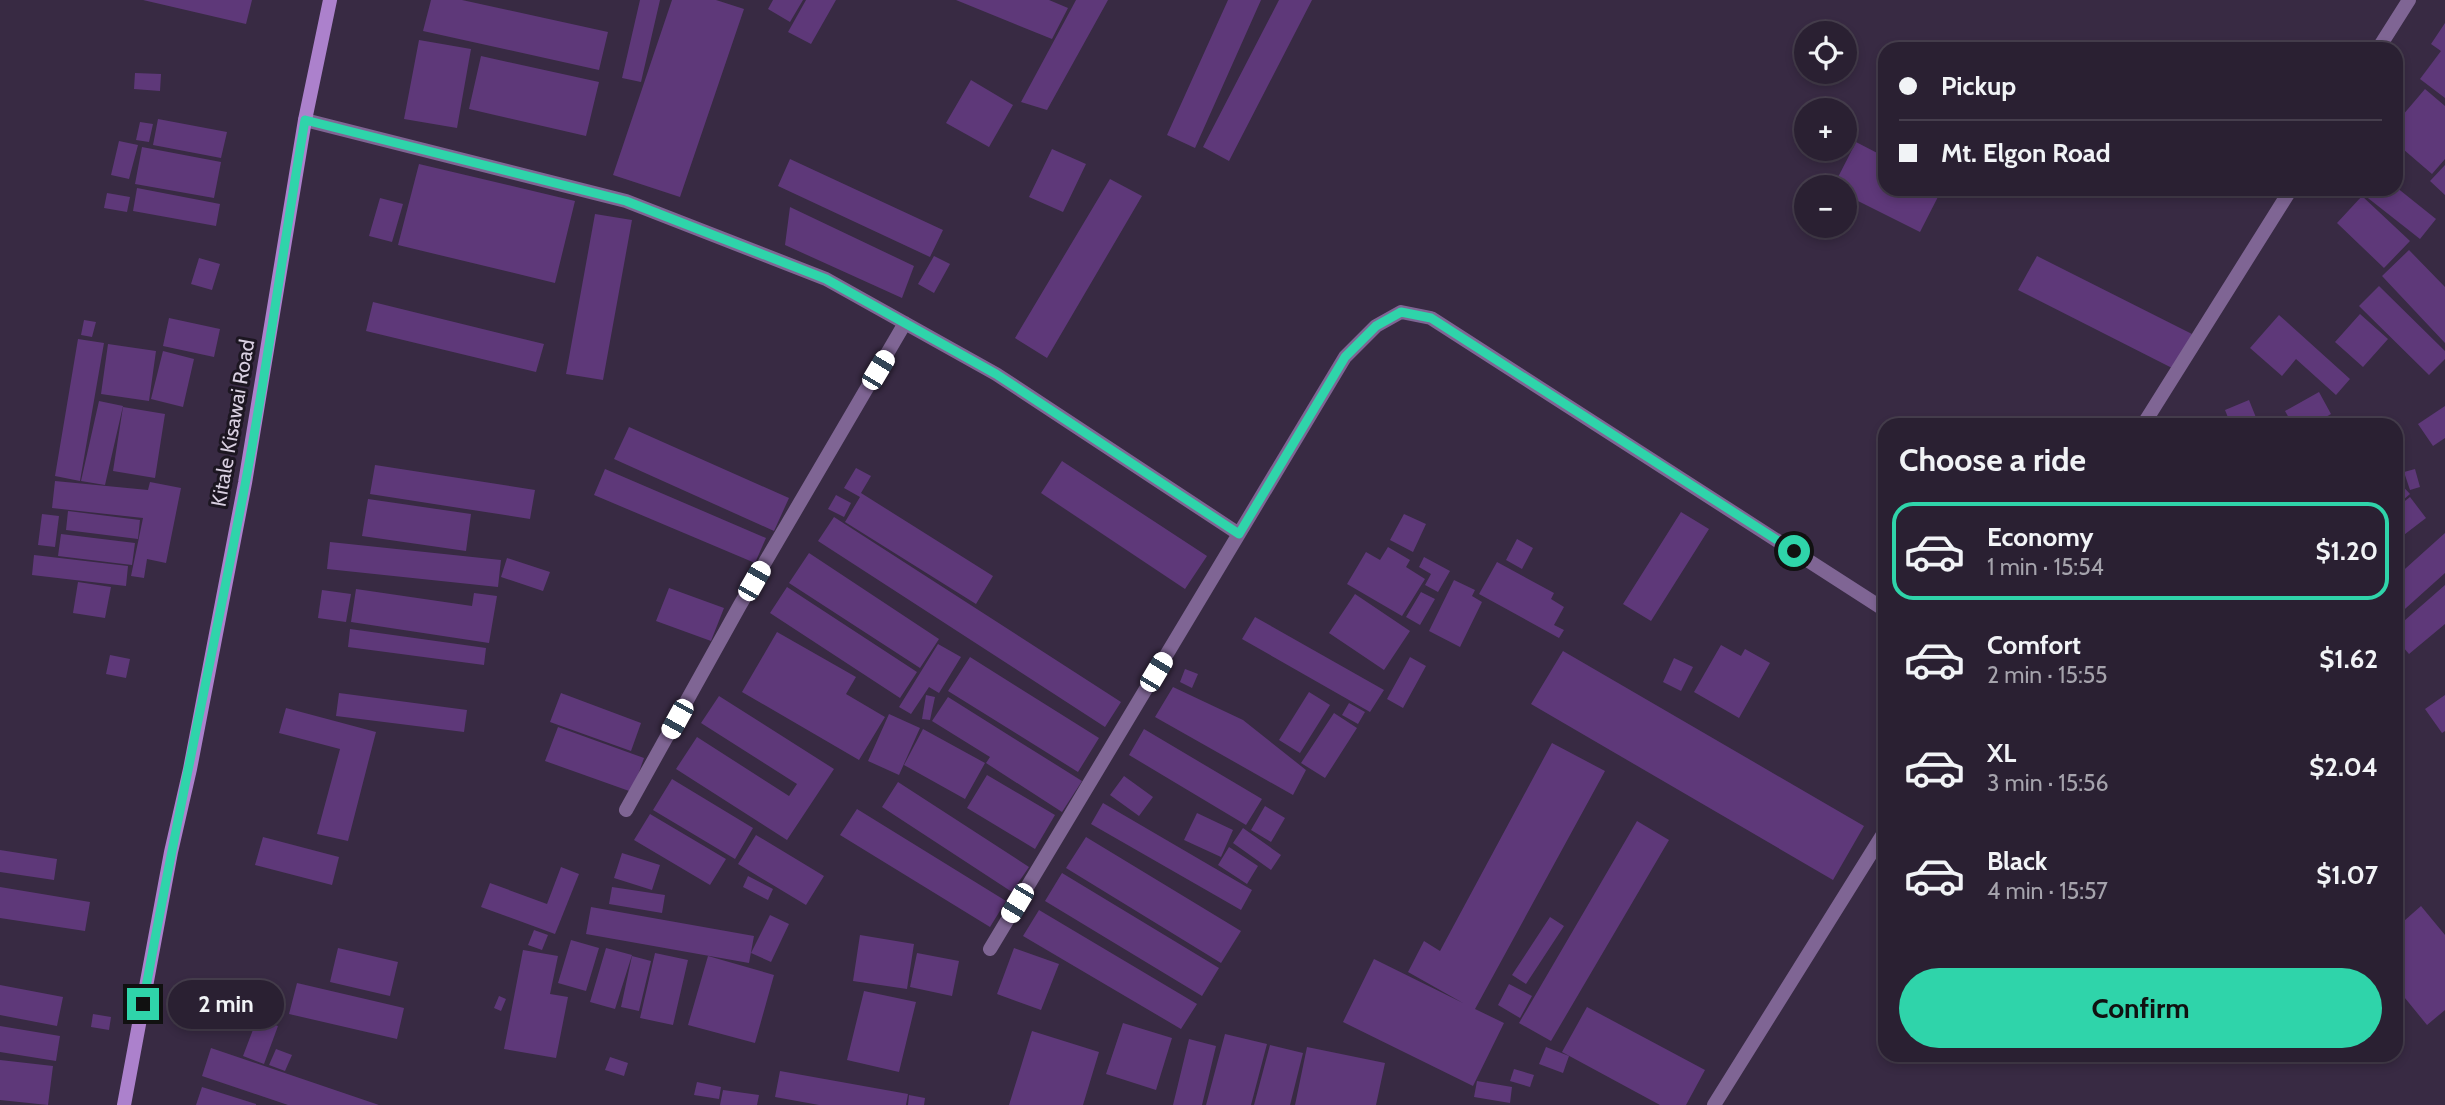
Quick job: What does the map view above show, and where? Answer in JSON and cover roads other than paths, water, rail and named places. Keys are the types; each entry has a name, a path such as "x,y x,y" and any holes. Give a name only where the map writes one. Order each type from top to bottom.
{"street":[{"name":"Kitale Kisawai Road","path":"124,1105 171,852 190,769 245,483 305,120 330,0"},
{"path":"2382,42 2409,0"},
{"path":"305,120 626,201 826,279 996,374 1239,534"},
{"path":"2147,418 2287,196"},
{"path":"990,949 1345,357 1376,326 1401,312 1431,318 1878,605"},
{"path":"626,810 740,605 905,323"},
{"path":"1714,1105 1878,842"}]}
